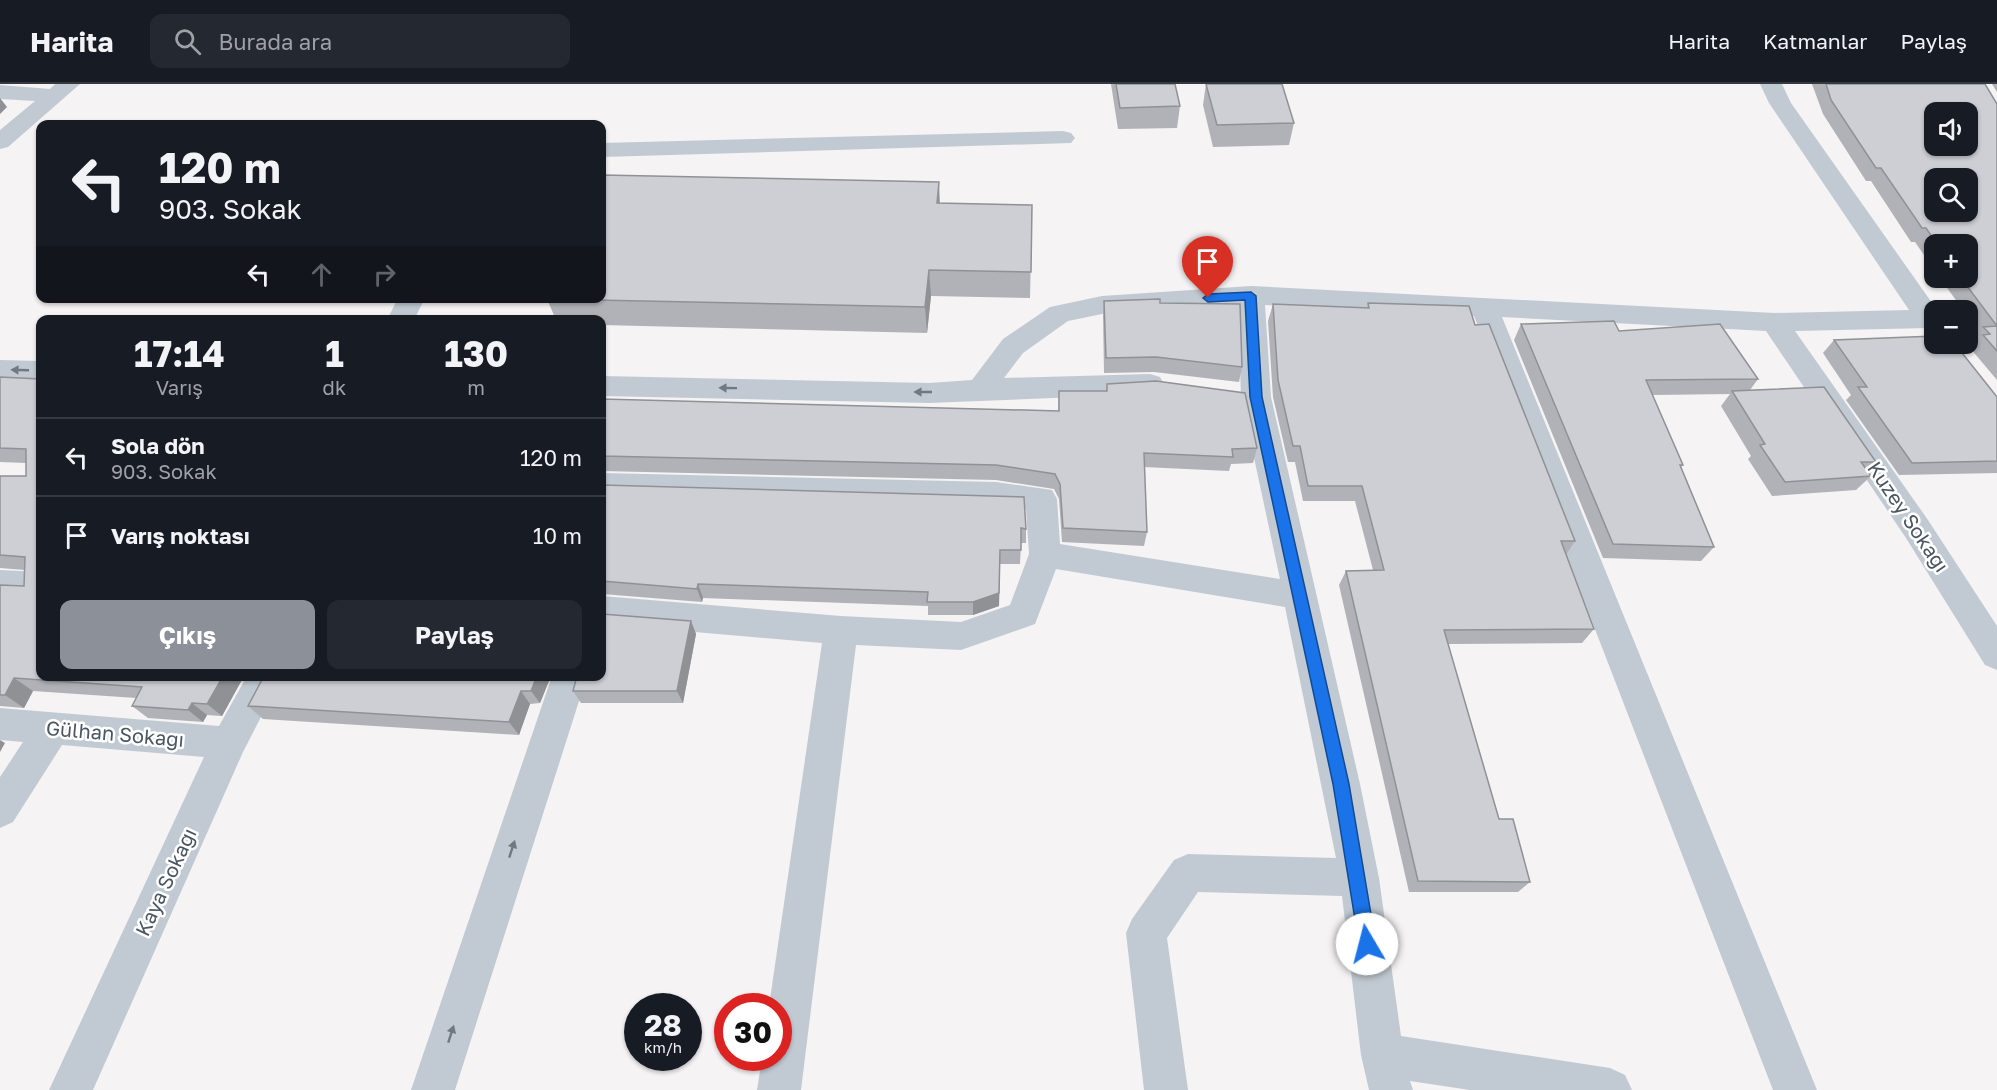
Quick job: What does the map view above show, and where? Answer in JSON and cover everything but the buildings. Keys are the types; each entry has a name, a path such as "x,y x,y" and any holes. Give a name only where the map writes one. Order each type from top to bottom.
{"street":[{"path":"1771,84 1780,103 1924,311"},
{"path":"0,92 62,90"},
{"path":"0,142 62,90"},
{"path":"606,150 1063,138"},
{"path":"981,388 1012,346 1060,314 1102,305 1251,296 1774,322 1924,323"},
{"path":"1251,296 1245,395 1301,596 1359,878 1387,1073 1610,1090"},
{"path":"1485,309 1795,1090"},
{"name":"Kuzey Sokağı","path":"1774,322 1917,529 1997,655"},
{"path":"0,370 36,371"},
{"path":"606,386 929,393 981,388 1050,389 1154,384 1177,387"},
{"path":"606,485 996,494 1041,499 1045,554 1023,614 962,636 841,630 606,610"},
{"path":"1045,554 1301,596"},
{"path":"0,583 36,585"},
{"path":"779,1090 841,630"},
{"name":"Kaya Sokağı","path":"71,1090 229,743 262,681"},
{"path":"433,1090 568,681"},
{"name":"Gülhan Sokağı","path":"0,724 229,743"},
{"path":"0,810 52,729"},
{"path":"1166,1090 1146,933 1188,873 1359,878"}],"route":[{"path":"1208,298 1251,296 1256,397 1341,784 1359,878 1367,944"}]}
